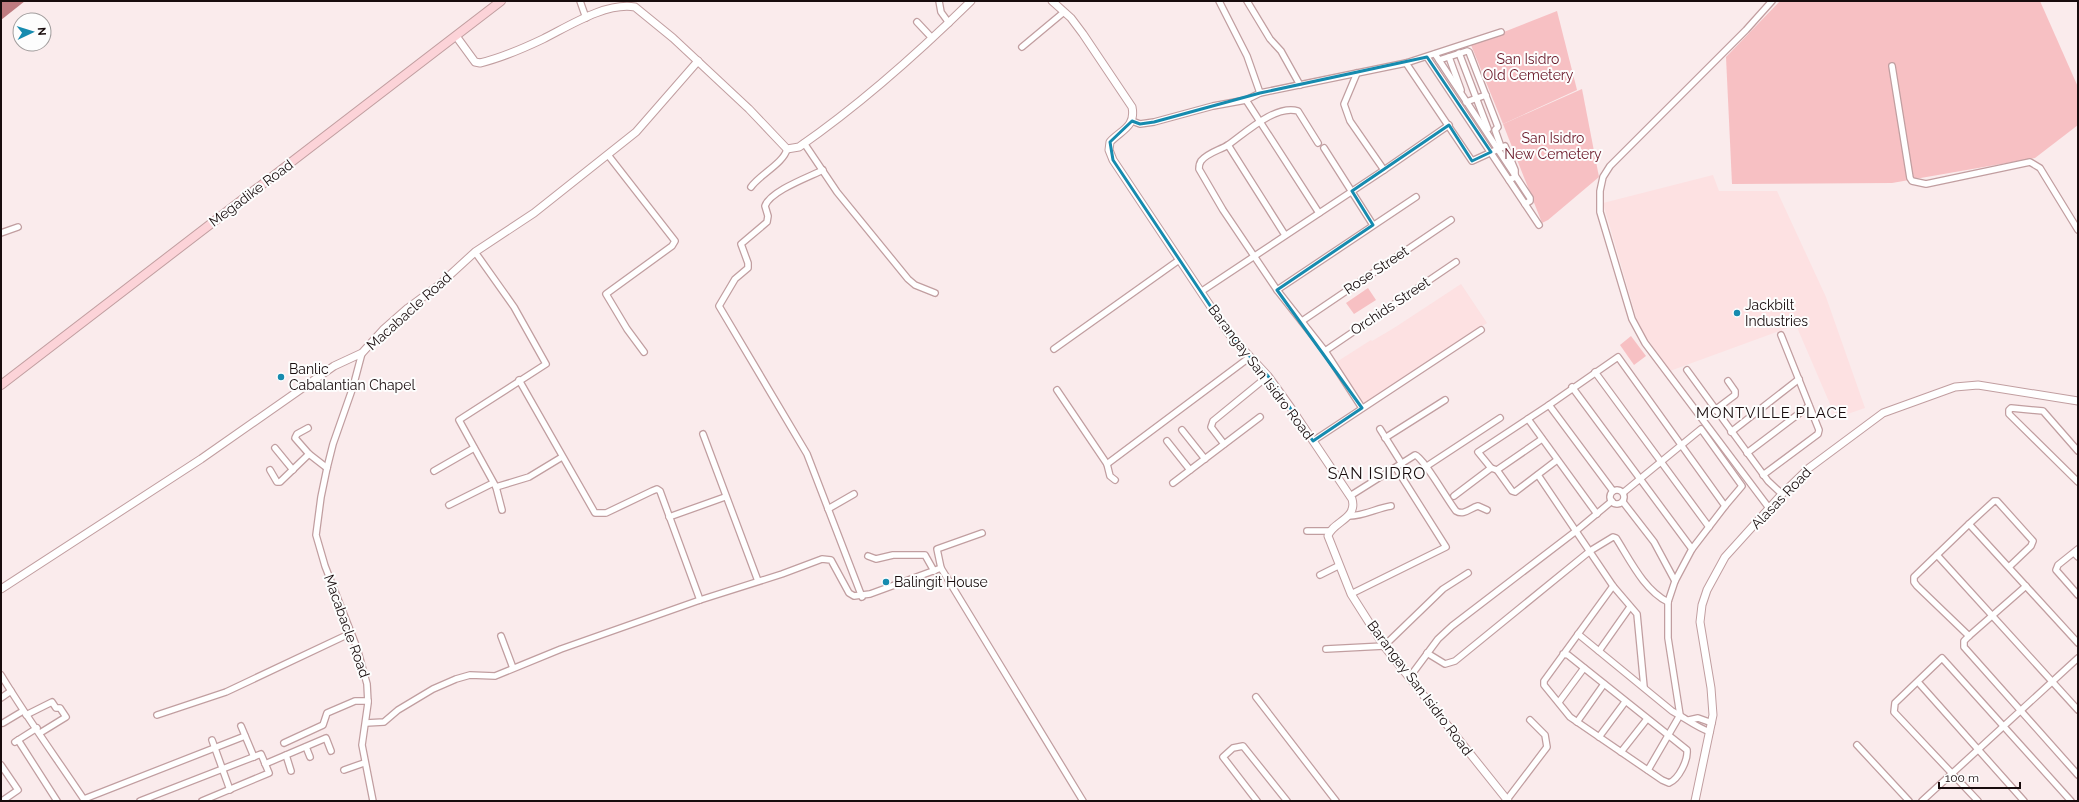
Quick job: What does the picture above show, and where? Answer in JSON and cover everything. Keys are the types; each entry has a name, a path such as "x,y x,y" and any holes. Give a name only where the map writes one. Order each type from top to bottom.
{"main road":[{"name":"Megadike Road","path":"1,385 501,1"}],"street":[{"path":"580,1 586,18"},
{"path":"939,1 941,12 949,22"},
{"path":"787,149 798,147 804,143 883,84 971,1"},
{"path":"1052,1 1064,12 1087,39 1132,107 1132,121 1140,124 1154,122 1214,106 1246,100 1260,93 1406,63 1501,32"},
{"path":"1219,1 1246,56 1260,93"},
{"path":"1247,1 1270,39 1281,51 1300,85"},
{"path":"1769,508 1645,343 1632,319 1599,204 1603,177 1614,162 1746,30 1772,1"},
{"path":"456,36 476,62 480,63 542,40 586,18 619,4 640,9 749,109 787,149"},
{"path":"1022,47 1064,12"},
{"path":"917,22 932,38"},
{"path":"1439,60 1467,50 1469,52 1498,127 1495,130 1499,148"},
{"path":"1459,53 1475,99 1479,117"},
{"path":"1435,54 1461,95 1479,117 1493,142 1499,148"},
{"path":"1426,57 1456,99 1540,225"},
{"path":"1449,57 1460,87 1461,95"},
{"name":"Macabacle Road","path":"372,801 364,763 362,744 368,701 365,674 325,566 316,535 321,497 333,444 354,387 362,353 388,325 439,285 475,252 534,213 608,156 636,132 698,61"},
{"path":"1406,63 1472,161 1505,146 1515,170 1515,176 1530,198 1530,200 1525,204"},
{"path":"1892,66 1912,181 1926,184 2030,162 2040,168 2078,230"},
{"path":"1439,74 1446,70"},
{"path":"1357,72 1344,104 1350,120 1384,170"},
{"path":"1456,99 1461,95"},
{"path":"1466,102 1486,95"},
{"path":"1246,100 1319,213"},
{"path":"1318,143 1298,111 1288,109 1259,122 1228,145 1202,159 1199,165 1199,170 1223,210 1277,290 1325,350 1362,408"},
{"path":"1472,124 1491,109"},
{"name":"Barangay San Isidro Road","path":"1132,121 1125,131 1110,142 1109,150 1113,160 1229,334 1268,376 1350,496"},
{"path":"1202,292 1449,125"},
{"path":"804,143 837,192 908,279 915,285 935,293"},
{"path":"1228,145 1285,235"},
{"path":"1324,148 1373,226"},
{"path":"750,187 786,154 787,149"},
{"path":"608,156 675,241 672,246 606,294 627,329 644,352"},
{"path":"823,170 786,188 768,200 765,206 768,216 767,222 741,244 748,263 748,268 735,279 719,306 802,444 862,597"},
{"path":"1509,180 1515,176"},
{"path":"1277,290 1416,197"},
{"name":"Rose Street","path":"1302,321 1450,220"},
{"path":"1,233 18,227"},
{"path":"475,252 510,301 546,364 459,420 494,485 502,510"},
{"path":"1054,349 1179,260"},
{"name":"Orchids Street","path":"1325,350 1456,262"},
{"path":"1313,441 1481,330"},
{"path":"1763,474 1818,434 1819,430 1780,335"},
{"path":"1,590 201,459 334,366 362,353"},
{"path":"1107,464 1250,357"},
{"path":"1557,460 1515,492 1512,491 1478,452 1618,357 1725,506"},
{"path":"1687,370 1772,487 1782,494"},
{"path":"1595,372 1709,527"},
{"path":"1224,444 1212,427 1213,421 1268,376"},
{"path":"1731,432 1799,379"},
{"path":"519,380 595,514 606,513 657,490 662,494 700,600"},
{"path":"1715,410 1735,395 1735,391 1728,381"},
{"name":"Alasas Road","path":"1695,801 1712,723 1713,703 1700,622 1702,605 1707,590 1725,557 1782,494 1815,463 1883,412 1955,387 1967,384 1978,385 2078,401"},
{"path":"1572,387 1692,549"},
{"path":"1057,390 1107,464 1110,476 1115,480"},
{"path":"1385,438 1445,400"},
{"path":"1549,405 1613,491"},
{"path":"1747,453 1809,406"},
{"path":"2078,451 2043,411 2011,408 2009,410 2009,414 2078,482"},
{"path":"1173,483 1260,416"},
{"path":"1427,466 1500,418"},
{"path":"1528,419 1597,514"},
{"path":"308,428 297,434 295,438 309,454 327,468"},
{"path":"1380,429 1402,464"},
{"path":"1624,492 1701,429 1742,486 1692,549 1675,581 1668,602 1668,638 1680,715 1648,770"},
{"path":"1182,430 1205,459"},
{"path":"703,434 758,581"},
{"path":"1454,496 1542,439"},
{"path":"1167,441 1190,470"},
{"path":"275,448 293,470"},
{"path":"434,471 474,448"},
{"path":"270,470 279,482 309,454"},
{"path":"1307,532 1329,531 1349,516 1353,508 1350,496 1415,455 1420,456 1439,488 1456,511 1459,513 1465,512 1478,506 1487,510"},
{"path":"449,505 494,485 529,477 562,457"},
{"path":"1351,594 1446,547 1396,468"},
{"path":"1538,475 1613,586 1638,618 1644,687"},
{"path":"1623,502 1616,504 1612,501 1610,494 1619,489 1624,492"},
{"path":"1623,502 1625,496 1624,492"},
{"path":"828,509 854,494"},
{"path":"669,517 726,497"},
{"path":"1409,678 1427,653 1452,626 1576,532 1612,501"},
{"path":"1969,636 1914,582 1914,576 1994,501 1997,501 2033,541 2032,546 2010,566"},
{"path":"1623,502 1654,542 1675,581"},
{"path":"1349,516 1360,515 1376,509 1392,506"},
{"path":"1969,524 2010,566 2026,586 2078,643"},
{"name":"Barangay San Isidro Road","path":"1329,531 1328,536 1338,566 1351,594 1384,646 1507,800"},
{"path":"982,533 937,549 941,568 1083,801"},
{"path":"1427,653 1445,664 1455,661 1590,551 1612,537 1616,538 1643,580 1660,598 1668,602"},
{"path":"2077,553 2056,568 2056,572 2078,595"},
{"path":"868,556 876,559 893,555 920,554 924,555 934,571"},
{"path":"1937,555 2078,710"},
{"path":"366,723 384,722 398,710 433,689 456,679 470,675 494,676 700,600 814,562 829,558 849,593 854,596 862,597 941,568"},
{"path":"1320,575 1338,566"},
{"path":"1326,649 1384,646 1443,589 1468,573"},
{"path":"1563,654 1568,655 1687,750 1685,760 1677,777 1669,783 1662,780 1577,722 1570,717 1544,683 1563,654 1613,586"},
{"path":"2026,586 1964,641 1966,650 2078,775"},
{"path":"1599,651 1630,607"},
{"path":"157,715 226,692 351,633"},
{"path":"1578,634 1696,727 1710,732"},
{"path":"501,636 513,668"},
{"path":"1978,801 1894,712 1895,703 1942,658 2071,801"},
{"path":"1922,801 2078,658"},
{"path":"1559,702 1584,668"},
{"path":"1,675 24,713 39,731 84,800 245,736"},
{"path":"1918,682 2024,801"},
{"path":"1577,722 1604,684"},
{"path":"1,698 11,692"},
{"path":"1256,697 1336,801"},
{"path":"284,743 323,725 327,713 355,701 368,701"},
{"path":"3,723 52,702 64,712 66,718 16,741 57,801"},
{"path":"1599,737 1625,702"},
{"path":"1689,720 1698,718 1712,723"},
{"path":"1621,752 1647,719"},
{"path":"1507,800 1547,747 1545,735 1530,720"},
{"path":"241,726 254,757"},
{"path":"266,764 326,738 331,751"},
{"path":"212,740 230,790"},
{"path":"1857,745 1909,801"},
{"path":"1257,801 1224,757 1224,754 1233,748 1243,746 1287,801"},
{"path":"306,747 310,757"},
{"path":"140,801 261,754 269,774 202,801"},
{"path":"286,755 291,771"},
{"path":"344,770 364,763"},
{"path":"1,764 18,790 2,801"}],"highlighted area":[{"path":"1427,57 1491,152 1472,161 1449,125 1352,191 1373,225 1277,290 1362,408 1313,441 1268,376 1229,334 1113,160 1110,142 1132,121 1140,124 1154,122 1260,93"}],"shaded area":[{"path":"1,1 25,1 1,20"},
{"path":"1713,175 1719,191 1777,191 1826,297 1865,408 1836,418 1796,325 1670,371 1639,327 1603,203"},
{"path":"1461,284 1487,323 1362,405 1335,363 1371,340 1372,341 1394,328"}],"green space":[{"path":"1780,1 2040,1 2078,87 2078,125 2035,158 1892,183 1732,184 1726,57"},
{"name":"San Isidro Old Cemetery","path":"1557,11 1577,90 1503,124 1471,45"},
{"name":"San Isidro New Cemetery","path":"1582,89 1599,177 1548,220 1542,223 1503,124"},
{"path":"1368,288 1376,300 1354,314 1346,303"},
{"path":"1631,336 1646,356 1634,365 1620,345"}],"place":[{"name":"Jackbilt Industries","path":"1737,313"},
{"name":"Banlic Cabalantian Chapel","path":"281,377"},
{"name":"Balingit House","path":"886,582"}],"district":[{"name":"MONTVILLE PLACE","path":"1772,413"},
{"name":"SAN ISIDRO","path":"1377,473"}]}
